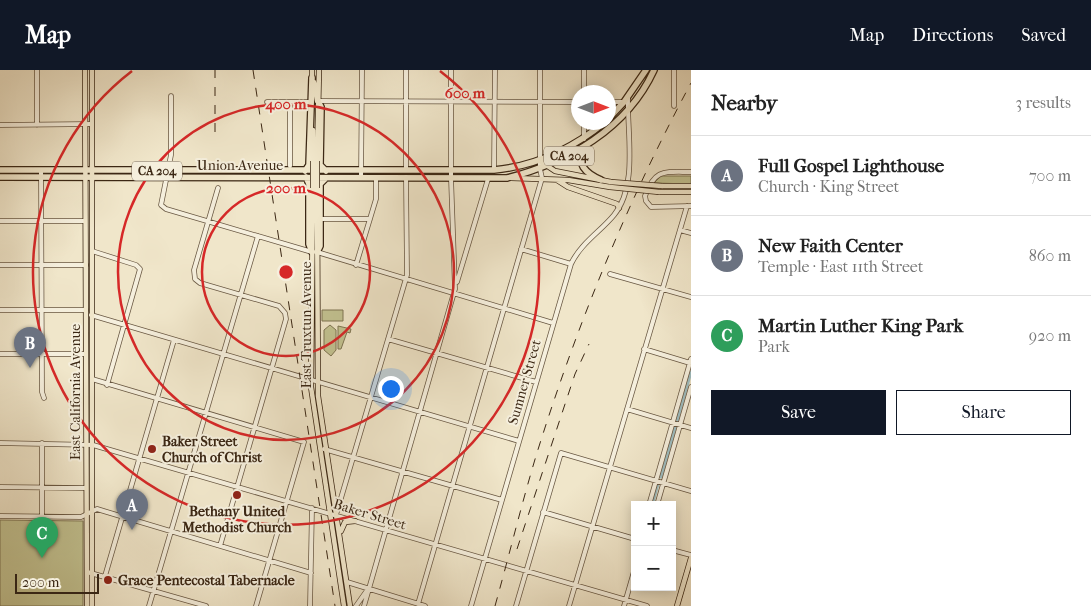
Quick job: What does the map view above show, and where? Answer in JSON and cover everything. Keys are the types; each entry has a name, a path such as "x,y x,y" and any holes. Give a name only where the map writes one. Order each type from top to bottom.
{"highway":[{"path":"616,111 626,100 646,70"},
{"name":"CA 204","path":"451,175 488,179 507,178 540,169 588,145 628,109 654,70"},
{"path":"312,78 315,163 326,174 315,186 309,244 315,252 320,246 320,218 315,186 305,174 315,163 321,107 314,102"},
{"name":"CA 204","path":"451,175 494,170 540,161 584,139 595,130"},
{"path":"588,145 582,154 582,166 588,174 601,180"},
{"name":"Union Avenue","path":"0,170 361,175 406,171 451,175"},
{"name":"Union Avenue","path":"0,177 167,178 305,174"},
{"name":"Union Avenue","path":"361,175 376,178 451,175"}],"main road":[{"name":"East California Avenue","path":"85,70 87,606"},
{"name":"East California Avenue","path":"92,70 92,606"},
{"path":"312,70 312,78"},
{"path":"314,102 318,70"},
{"path":"540,161 555,171 601,180 611,184 660,192 691,192"},
{"name":"East Truxtun Avenue","path":"315,163 312,233 317,274 311,380 344,606"},
{"path":"507,178 542,178 611,184 691,186"},
{"path":"557,180 568,187 617,204 619,208"},
{"path":"86,232 89,250 92,251"},
{"name":"East Truxtun Avenue","path":"315,252 314,317 317,382 350,606"},
{"path":"86,266 91,286"},
{"path":"86,293 91,315"},
{"path":"86,354 92,376"},
{"path":"341,542 343,524 348,521 355,521"},
{"path":"677,606 691,557"},
{"path":"338,566 343,579 347,582"}],"street":[{"path":"37,125 38,70"},
{"path":"361,175 362,70"},
{"path":"336,516 405,280 406,70"},
{"path":"451,70 451,175 456,284"},
{"path":"494,170 495,70"},
{"path":"418,604 542,178 540,169 540,70"},
{"path":"584,70 584,85"},
{"path":"674,70 674,106"},
{"path":"171,96 171,155 161,205 166,209 553,323"},
{"path":"616,101 626,100 628,109"},
{"path":"267,102 571,102"},
{"path":"290,102 290,166"},
{"name":"Sumner Street","path":"470,606 571,264 581,247 619,208 629,182 628,109"},
{"path":"0,125 92,124"},
{"path":"584,130 584,139"},
{"path":"41,170 41,354 42,392 44,398"},
{"path":"570,606 644,349 689,206 652,208 646,201 645,196 657,174 662,172 691,172"},
{"path":"356,265 376,199 376,178"},
{"path":"364,605 488,179"},
{"path":"218,188 194,270 195,279 200,283 279,306 285,313 286,322 220,546"},
{"path":"320,218 370,219"},
{"path":"0,221 86,221"},
{"path":"680,230 691,233"},
{"path":"150,606 258,236"},
{"path":"521,249 571,264"},
{"path":"92,251 138,266 140,272 107,385"},
{"path":"0,265 86,266"},
{"path":"610,274 691,297"},
{"path":"0,310 86,310"},
{"path":"91,315 519,441"},
{"path":"388,339 536,382"},
{"path":"105,576 174,340"},
{"path":"644,349 691,362 649,501"},
{"path":"0,354 86,354"},
{"path":"92,376 107,385 304,442 256,606"},
{"path":"658,501 691,387"},
{"path":"627,409 691,428"},
{"name":"Baker Street","path":"0,443 93,444 646,606"},
{"path":"42,443 42,516"},
{"path":"320,447 502,500"},
{"path":"516,606 561,453 691,491"},
{"path":"0,487 86,488"},
{"path":"310,606 312,508"},
{"path":"0,516 81,517 97,509 311,573"},
{"path":"543,512 631,538"},
{"path":"676,551 691,557"},
{"path":"87,572 204,606"},
{"path":"347,582 425,606"},
{"path":"624,606 631,582"},
{"path":"356,606 368,589"}],"green space":[{"path":"661,176 691,176 691,184 654,183"},
{"path":"322,310 343,310 343,321 322,321"},
{"path":"330,325 336,330 336,350 331,356 324,350 324,330"},
{"path":"338,326 351,329 350,333 347,332 341,349 338,349"},
{"path":"0,520 83,521 83,606 0,606"}],"waterway":[{"path":"661,477 691,372"},
{"path":"653,501 658,484"}],"railway":[{"path":"215,70 215,132"},
{"path":"253,70 335,606"},
{"path":"495,606 536,456 568,360 624,219 691,83"},
{"path":"517,549 575,374 589,344"}],"place":[{"name":"New Faith Center","path":"30,368"},
{"name":"Baker Street Church of Christ","path":"152,449"},
{"name":"Bethany United Methodist Church","path":"237,495"},
{"name":"Full Gospel Lighthouse","path":"132,530"},
{"name":"Martin Luther King Park","path":"42,558"},
{"name":"Grace Pentecostal Tabernacle","path":"108,580"}]}
